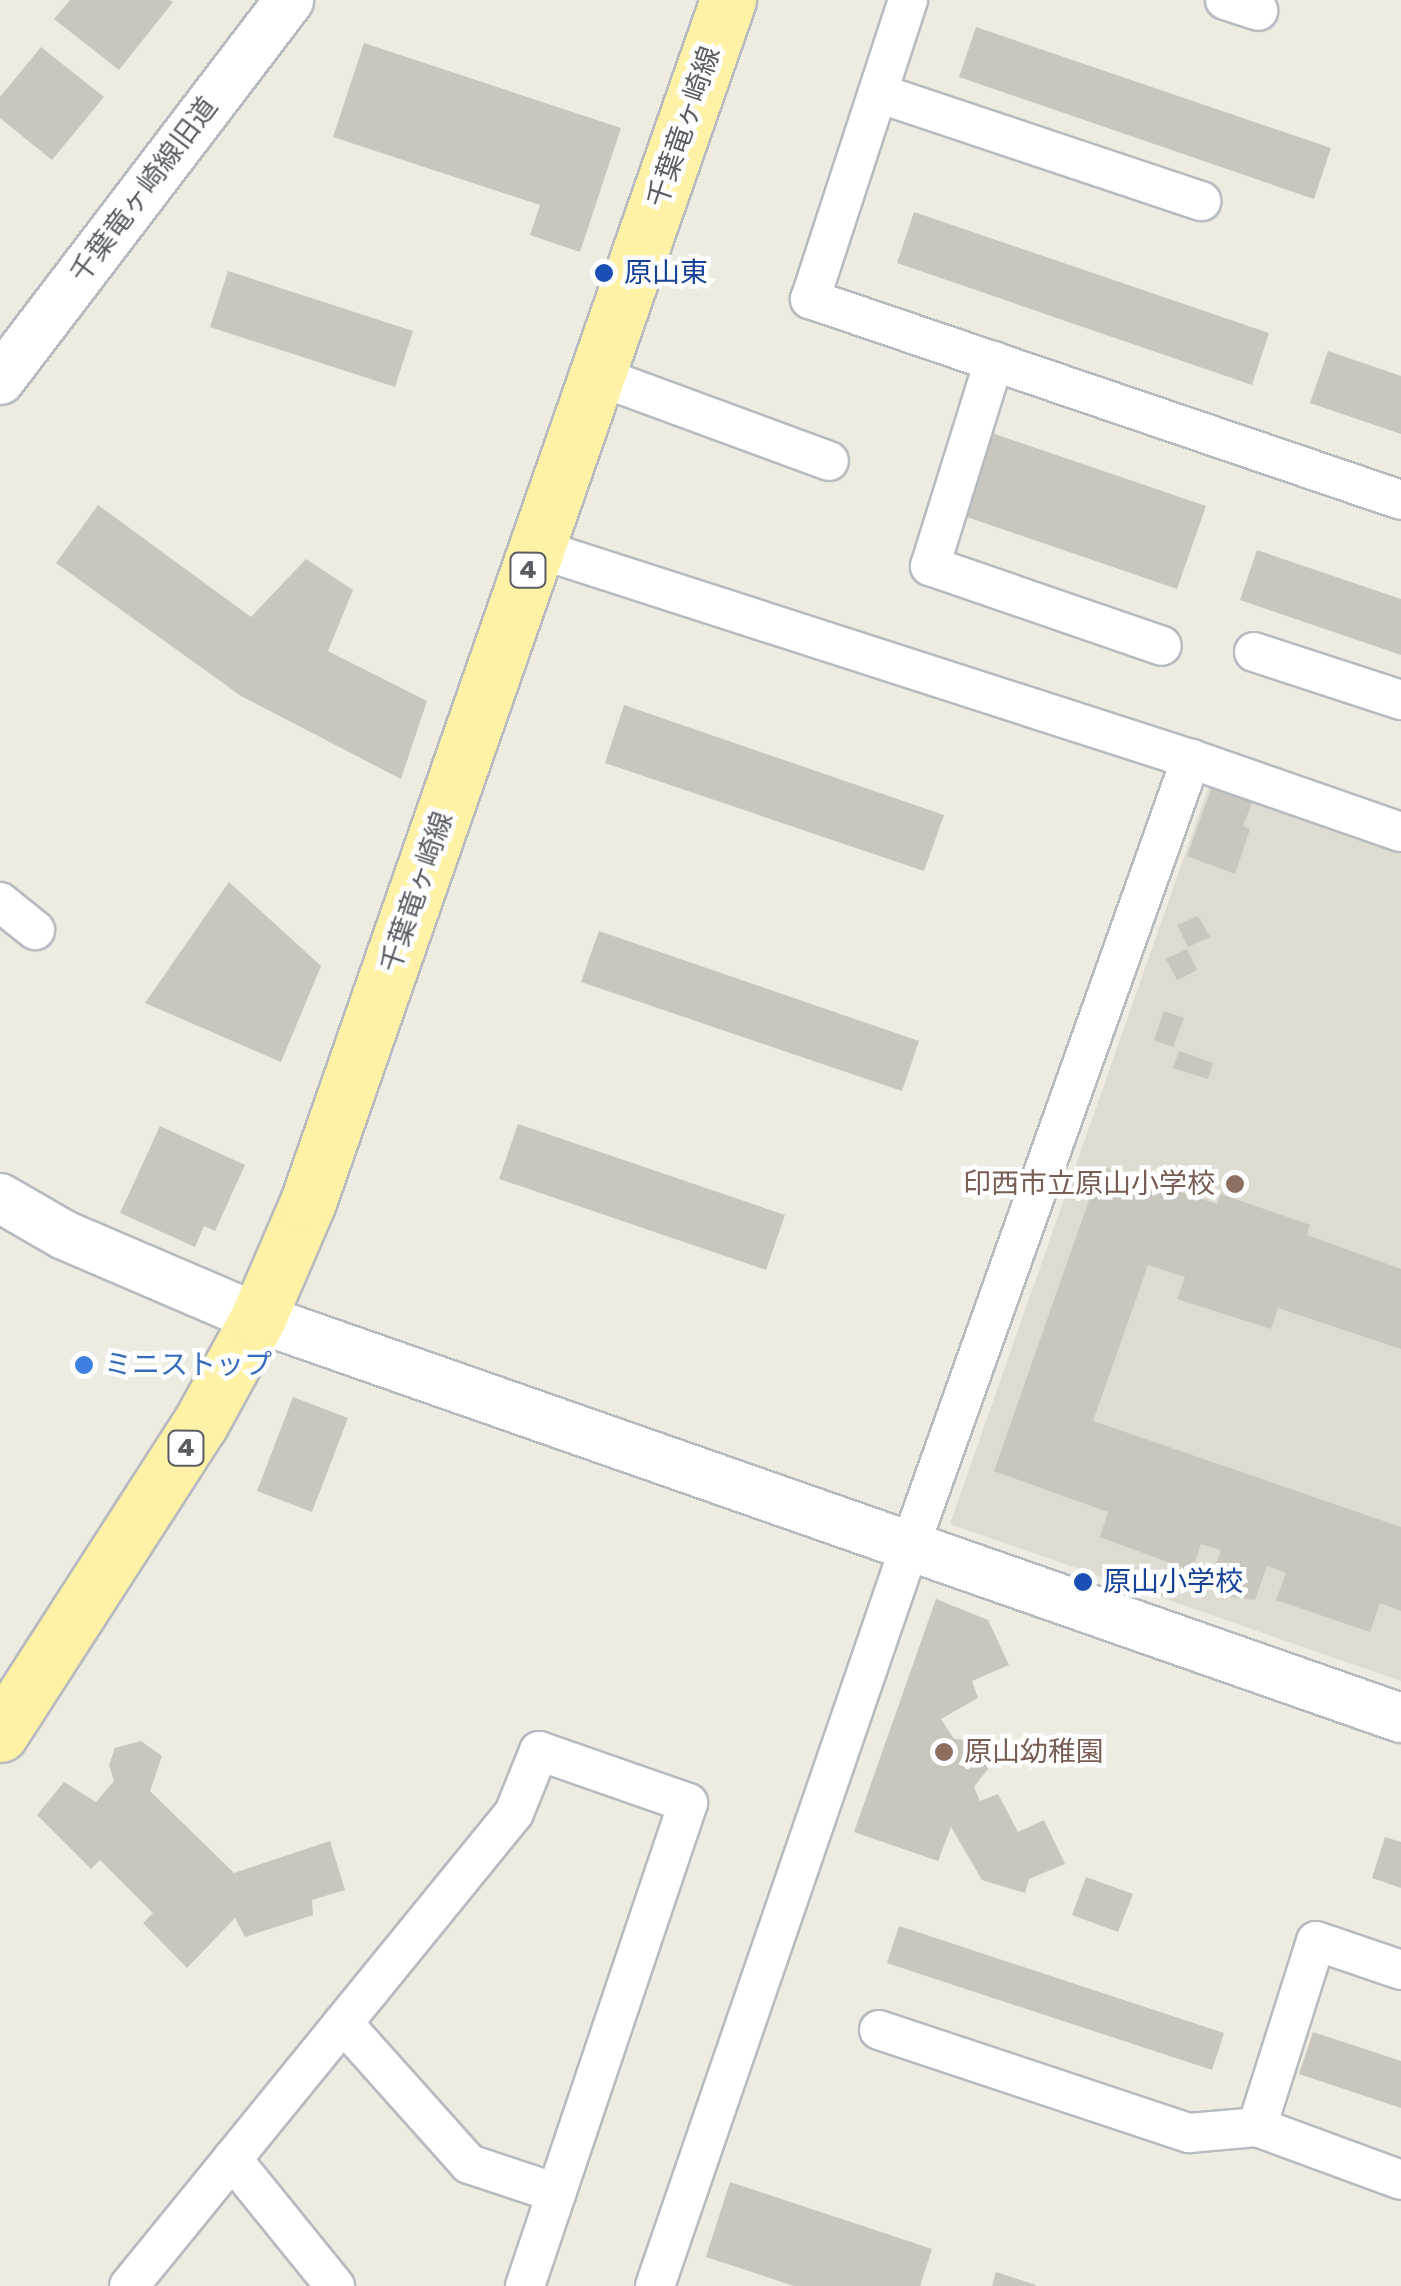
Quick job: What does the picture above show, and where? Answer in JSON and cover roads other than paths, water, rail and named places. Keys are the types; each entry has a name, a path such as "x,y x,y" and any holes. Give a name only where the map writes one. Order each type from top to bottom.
{"main road":[{"name":"千葉竜ヶ崎線","path":"0,1734 161,1490 258,1318 308,1202 728,0"}],"street":[{"name":"千葉竜ヶ崎線旧道","path":"0,380 289,0"},
{"path":"908,0 810,298 1401,500"},
{"path":"878,93 1201,202"},
{"path":"994,362 930,566 1162,646"},
{"path":"598,376 829,461"},
{"path":"536,548 1191,759 1401,832"},
{"path":"1254,652 1401,700"},
{"path":"655,2286 910,1546 1191,759"},
{"path":"0,902 35,930"},
{"path":"0,1198 64,1235 258,1318 1401,1718"},
{"path":"129,2286 514,1813 539,1750 688,1803 525,2286"},
{"path":"1256,2127 1316,1941 1401,1970"},
{"path":"342,2023 469,2164 556,2193"},
{"path":"879,2030 1190,2133 1256,2127 1401,2180"},
{"path":"232,2159 335,2286"}],"place":[{"name":"原山東","path":"604,273"},
{"name":"印西市立原山小学校","path":"1235,1184"},
{"name":"ミニストップ","path":"84,1365"},
{"name":"原山小学校","path":"1083,1582"},
{"name":"原山幼稚園","path":"944,1752"}]}
